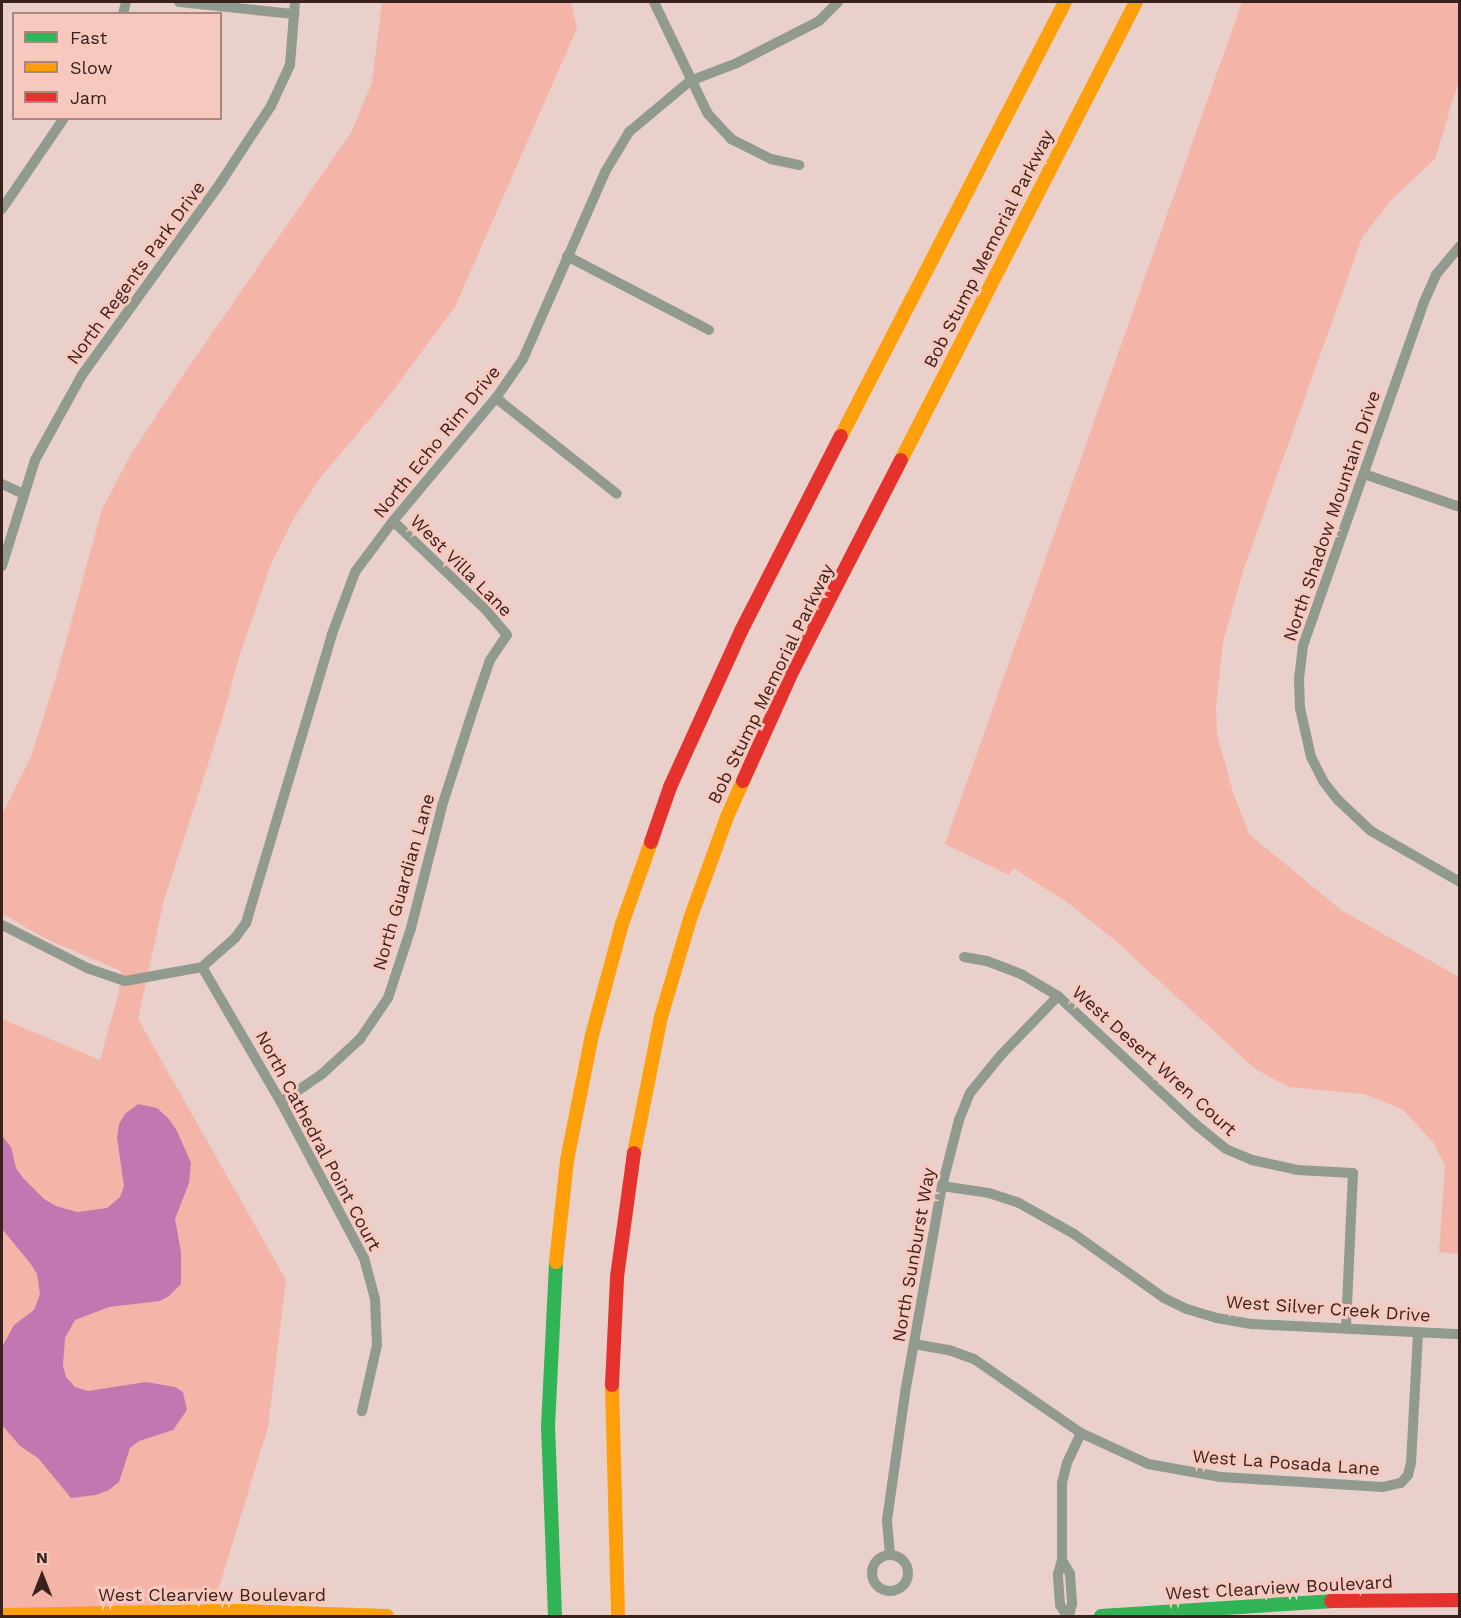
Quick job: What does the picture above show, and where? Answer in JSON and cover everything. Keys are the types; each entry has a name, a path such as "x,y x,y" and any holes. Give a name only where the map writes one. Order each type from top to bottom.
{"main road":[{"path":"555,1617 548,1427 554,1279 565,1180 577,1111 592,1035 622,924 670,787 741,631 1065,2"},
{"name":"Bob Stump Memorial Parkway","path":"618,1617 611,1410 617,1277 632,1163 648,1077 667,998 690,919 727,817 793,670 1136,2"},
{"name":"West Clearview Boulevard","path":"1101,1617 1313,1601 1460,1600"},
{"name":"West Clearview Boulevard","path":"2,1615 239,1614 387,1617"}],"street":[{"path":"179,2 294,14"},
{"name":"North Regents Park Drive","path":"2,566 34,460 82,375 221,182 272,106 290,65 295,2"},
{"path":"654,2 690,81 708,114 731,139 771,159 799,165"},
{"name":"North Echo Rim Drive","path":"202,967 220,953 246,923 332,634 355,572 393,521 496,398 523,359 605,172 629,132 690,81 737,63 819,21 838,2"},
{"path":"2,209 63,120"},
{"name":"North Shadow Mountain Drive","path":"1460,246 1436,275 1424,302 1303,646 1299,679 1306,737 1311,757 1323,781 1353,817 1371,831 1460,882"},
{"path":"567,256 709,330"},
{"path":"496,398 617,494"},
{"path":"1364,474 1460,507"},
{"path":"2,484 23,494"},
{"name":"West Villa Lane","path":"393,521 487,611 507,635"},
{"name":"North Guardian Lane","path":"281,1102 322,1074 360,1039 388,998 411,928 442,806 475,704 490,660 507,635"},
{"path":"2,925 87,968 125,981 202,967"},
{"name":"West Desert Wren Court","path":"964,957 987,961 1021,974 1058,996 1194,1124 1226,1149 1252,1161 1297,1170 1353,1173 1346,1329"},
{"name":"North Cathedral Point Court","path":"202,967 281,1102 364,1258 375,1299 377,1345 362,1411"},
{"name":"North Sunburst Way","path":"890,1555 887,1520 890,1488 942,1186 959,1120 970,1093 1001,1055 1058,996"},
{"name":"West Silver Creek Drive","path":"942,1186 989,1193 1047,1216 1133,1278 1187,1309 1217,1318 1252,1324 1460,1334"},
{"name":"West La Posada Lane","path":"914,1344 949,1350 974,1359 1081,1433 1114,1451 1148,1464 1221,1477 1383,1487 1401,1483 1407,1475 1410,1463 1418,1332"},
{"path":"1068,1617 1060,1605 1058,1574 1062,1560 1062,1483 1067,1463 1081,1433"}],"shaded area":[{"path":"382,2 571,2 577,28 455,307 386,400 320,478 294,518 271,564 239,657 220,727 164,900 138,1019 286,1280 268,1427 217,1594 164,1592 161,1616 2,1616 2,1019 100,1060 119,992 121,971 44,938 2,913 2,815 32,754 59,667 102,509 130,456 181,378 352,131 372,82"},
{"path":"1242,2 1459,2 1459,80 1435,159 1389,202 1362,238 1244,568 1223,642 1216,707 1217,734 1233,792 1249,834 1341,910 1459,977 1459,1254 1439,1252 1445,1166 1433,1142 1402,1109 1364,1094 1289,1087 1255,1069 1117,942 1067,902 1013,868 1009,875 945,844"},
{"path":"138,1104 157,1108 169,1119 191,1163 189,1183 175,1219 181,1252 181,1284 160,1301 109,1307 75,1320 65,1338 63,1366 66,1377 75,1387 88,1391 146,1382 175,1387 183,1392 187,1410 173,1430 139,1441 130,1448 119,1482 109,1490 96,1495 71,1498 38,1458 20,1446 2,1425 2,1347 14,1325 34,1310 40,1294 37,1274 2,1229 2,1136 11,1147 16,1168 44,1199 56,1206 77,1212 107,1208 120,1197 124,1186 117,1138 119,1124 125,1114"}],"traffic: fast":[{"path":"555,1616 548,1427 556,1262"},
{"path":"1101,1616 1331,1601"}],"traffic: slow":[{"path":"841,436 1065,2"},
{"path":"901,460 1136,2"},
{"path":"634,1153 661,1017 690,919 727,817 743,781"},
{"path":"556,1262 567,1160 592,1035 622,924 651,842"},
{"path":"612,1385 618,1616"},
{"path":"2,1615 239,1611 387,1616"}],"traffic: jam":[{"path":"651,842 670,787 741,631 841,436"},
{"path":"743,781 793,670 901,460"},
{"path":"612,1385 617,1277 634,1153"},
{"path":"1331,1601 1460,1600"}]}
